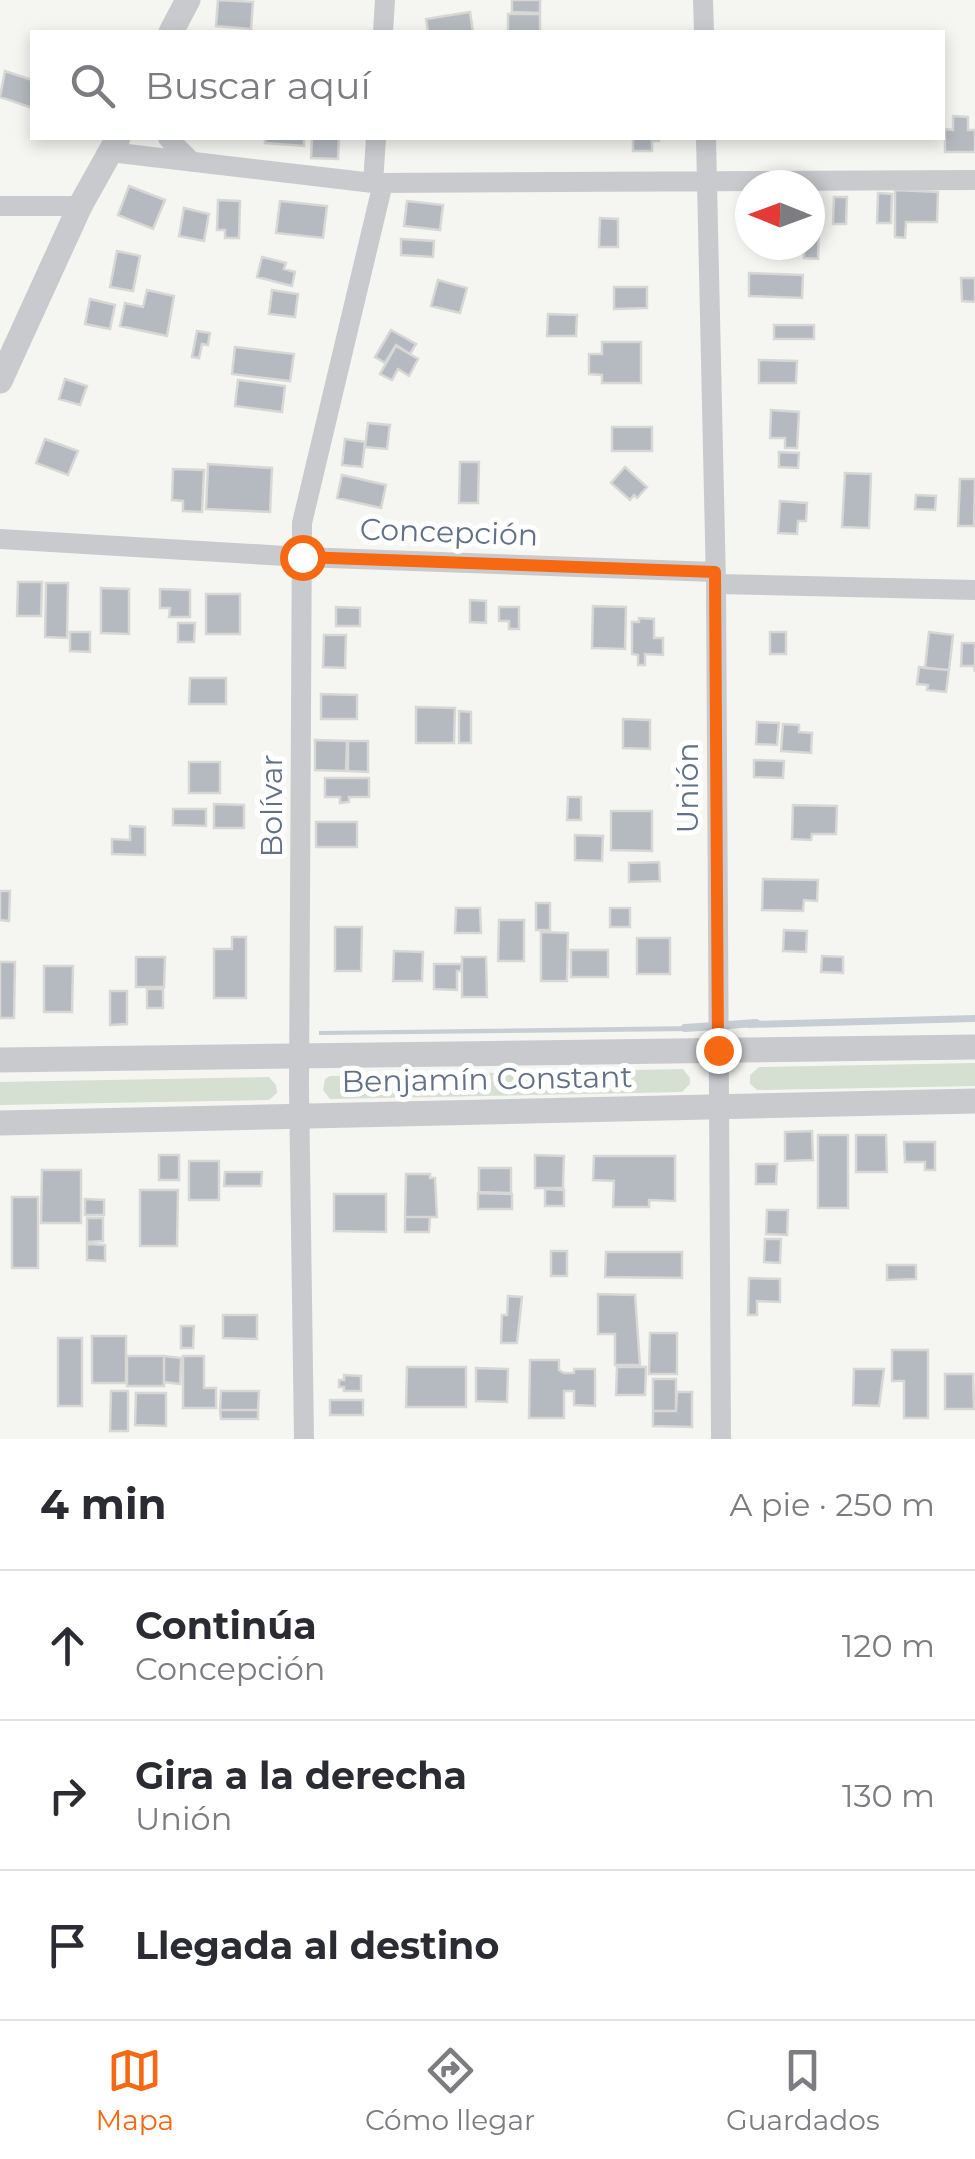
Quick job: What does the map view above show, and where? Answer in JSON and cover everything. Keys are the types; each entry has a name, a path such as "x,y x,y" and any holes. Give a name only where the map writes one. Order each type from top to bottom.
{"street":[{"path":"173,30 188,0"},
{"path":"383,30 385,0"},
{"path":"703,0 704,30"},
{"path":"170,140 192,162"},
{"name":"Bolívar","path":"304,1439 299,1056 302,524 378,183 376,140"},
{"name":"Unión","path":"706,140 716,578 722,1439"},
{"path":"0,381 80,206 114,145 192,162 378,183 975,180"},
{"path":"0,206 80,206"},
{"name":"Concepción","path":"0,540 975,590"},
{"name":"Benjamín Constant","path":"0,1060 299,1056 718,1034 975,1047"},
{"name":"Benjamín Constant","path":"0,1123 975,1101"}],"shaded area":[{"path":"975,1015 975,1022 748,1028 748,1021"},
{"path":"695,1026 695,1031 319,1035 319,1031"},
{"path":"975,1063 975,1086 757,1090 750,1084 750,1075 759,1067"},
{"path":"683,1069 690,1084 682,1092 330,1099 323,1090 325,1079 330,1076"},
{"path":"269,1077 277,1093 269,1100 0,1105 0,1082"}],"building":[{"path":"218,0 253,2 251,29 216,26"},
{"path":"512,0 540,0 540,13 512,12"},
{"path":"470,12 473,30 428,30 426,19"},
{"path":"508,14 540,14 540,30 508,30"},
{"path":"5,71 30,79 30,107 0,97"},
{"path":"953,116 968,117 968,130 975,130 975,152 945,152 945,129 953,130"},
{"path":"304,140 304,146 265,143"},
{"path":"312,140 339,140 338,159 311,158"},
{"path":"633,140 659,140 652,141 652,151 633,151"},
{"path":"129,186 165,200 153,229 118,215"},
{"path":"895,190 938,192 937,222 906,222 905,238 895,237"},
{"path":"878,193 892,194 891,223 877,223"},
{"path":"834,197 847,197 846,224 833,224"},
{"path":"218,200 240,201 239,238 225,238 225,230 217,230"},
{"path":"280,201 327,206 323,238 276,233"},
{"path":"407,201 443,205 440,230 404,226"},
{"path":"184,208 209,214 204,241 179,236"},
{"path":"600,218 618,219 618,247 599,247"},
{"path":"401,239 434,241 433,257 401,255"},
{"path":"117,251 140,256 133,291 110,287"},
{"path":"262,257 286,263 284,269 295,272 292,286 257,277"},
{"path":"749,273 803,275 802,298 749,296"},
{"path":"961,278 975,278 975,302 962,301"},
{"path":"438,280 467,288 460,313 431,306"},
{"path":"614,287 647,287 647,308 614,309"},
{"path":"147,290 174,296 167,336 120,326 125,303 143,307"},
{"path":"272,290 298,294 295,317 269,314"},
{"path":"90,299 115,305 110,329 85,324"},
{"path":"548,314 577,315 576,336 547,336"},
{"path":"774,325 814,325 814,339 774,339"},
{"path":"391,330 416,344 410,354 396,345 385,363 375,357"},
{"path":"197,331 210,333 208,345 202,344 199,358 192,357"},
{"path":"602,342 641,342 641,383 602,383 602,375 589,374 589,354 602,354"},
{"path":"396,346 418,359 409,376 398,369 392,380 380,374"},
{"path":"235,347 294,354 290,381 232,374"},
{"path":"759,360 797,361 796,383 759,383"},
{"path":"65,379 87,386 80,405 59,399"},
{"path":"238,380 285,386 282,412 235,406"},
{"path":"771,410 799,412 797,448 785,448 785,438 770,438"},
{"path":"368,423 390,425 387,449 365,447"},
{"path":"612,427 652,427 652,451 612,451"},
{"path":"45,439 78,451 68,475 36,463"},
{"path":"345,439 365,442 362,467 342,465"},
{"path":"779,452 799,453 798,468 779,467"},
{"path":"460,462 479,462 478,503 459,503"},
{"path":"208,464 272,468 270,512 206,509"},
{"path":"625,467 647,487 630,500 611,483"},
{"path":"173,469 204,470 202,512 183,511 183,501 172,500"},
{"path":"845,473 871,474 869,528 842,527"},
{"path":"342,475 386,485 381,508 337,498"},
{"path":"960,479 975,479 974,526 958,526"},
{"path":"916,495 936,496 935,510 915,509"},
{"path":"780,501 807,503 806,521 798,521 797,534 778,533"},
{"path":"18,582 42,582 41,616 17,616"},
{"path":"46,583 68,583 67,638 45,637"},
{"path":"101,588 129,589 129,634 101,633"},
{"path":"160,589 190,590 190,617 169,617 170,608 160,608"},
{"path":"206,594 240,594 240,634 206,634"},
{"path":"470,600 486,601 486,623 470,622"},
{"path":"593,606 626,607 625,649 592,648"},
{"path":"336,607 360,608 360,626 336,626"},
{"path":"499,607 519,607 519,629 509,629 509,621 499,621"},
{"path":"639,618 654,619 654,638 663,638 663,655 645,654 645,665 638,665 638,655 632,654 632,622 639,622"},
{"path":"178,623 195,623 194,642 178,642"},
{"path":"70,632 90,632 90,652 70,651"},
{"path":"770,632 786,632 786,654 770,654"},
{"path":"929,632 953,635 949,670 925,668"},
{"path":"324,635 346,635 345,668 323,667"},
{"path":"962,643 975,643 975,672 974,666 961,666"},
{"path":"919,667 949,670 946,692 927,690 928,685 917,684"},
{"path":"190,678 226,678 226,704 189,704"},
{"path":"321,694 357,695 357,719 321,719"},
{"path":"416,707 455,708 454,743 416,743"},
{"path":"459,711 471,712 471,743 459,743"},
{"path":"623,719 650,720 650,749 623,748"},
{"path":"757,722 779,723 777,745 756,744"},
{"path":"783,724 799,725 799,732 812,733 811,753 781,751"},
{"path":"315,740 347,741 346,771 315,770"},
{"path":"348,741 368,741 368,772 348,771"},
{"path":"754,760 784,761 783,778 754,777"},
{"path":"189,762 220,762 220,793 189,793"},
{"path":"325,778 369,778 369,797 349,797 349,802 340,803 340,797 325,797"},
{"path":"568,797 581,797 581,820 567,820"},
{"path":"214,804 244,805 244,828 214,828"},
{"path":"793,805 837,806 836,834 812,834 811,840 792,839"},
{"path":"173,809 206,809 206,826 173,825"},
{"path":"611,811 652,811 652,851 611,850"},
{"path":"316,822 357,822 357,847 316,847"},
{"path":"130,826 145,827 145,855 112,854 112,839 130,840"},
{"path":"575,835 603,836 602,861 575,860"},
{"path":"659,862 660,881 629,882 629,863"},
{"path":"763,879 818,880 817,901 804,900 803,911 762,910"},
{"path":"0,891 10,891 9,921 0,920"},
{"path":"536,903 550,903 550,930 536,930"},
{"path":"456,908 480,908 481,933 455,933"},
{"path":"610,908 630,908 630,927 610,927"},
{"path":"499,920 524,920 524,961 498,961"},
{"path":"335,927 362,927 361,971 335,971"},
{"path":"784,930 807,931 806,952 783,951"},
{"path":"541,932 568,933 567,981 541,981"},
{"path":"232,937 246,937 246,998 214,998 214,949 232,949"},
{"path":"637,938 670,938 670,974 637,974"},
{"path":"571,950 608,950 608,977 571,977"},
{"path":"394,951 423,952 422,981 393,981"},
{"path":"822,956 843,957 843,973 821,972"},
{"path":"136,957 165,957 164,987 136,987"},
{"path":"462,957 486,957 487,997 462,997"},
{"path":"0,962 15,962 14,1018 0,1018"},
{"path":"434,964 462,964 461,971 457,971 457,990 434,989"},
{"path":"44,966 73,966 72,1012 44,1012"},
{"path":"147,989 163,989 163,1008 147,1008"},
{"path":"110,991 127,991 127,1024 110,1025"},
{"path":"812,1131 813,1160 785,1161 785,1132"},
{"path":"818,1135 848,1135 848,1208 818,1208"},
{"path":"856,1135 886,1135 887,1172 856,1172"},
{"path":"904,1142 935,1142 935,1170 925,1170 925,1162 905,1162"},
{"path":"159,1155 179,1155 179,1180 159,1180"},
{"path":"535,1155 564,1156 563,1188 535,1188"},
{"path":"594,1156 675,1156 675,1201 649,1200 649,1207 613,1207 614,1181 593,1180"},
{"path":"189,1161 219,1161 219,1200 189,1200"},
{"path":"756,1164 777,1164 776,1184 756,1184"},
{"path":"479,1168 511,1168 511,1193 479,1192"},
{"path":"42,1170 81,1170 81,1223 41,1223"},
{"path":"225,1172 262,1172 261,1186 224,1186"},
{"path":"406,1174 430,1174 430,1178 435,1178 437,1217 405,1217"},
{"path":"545,1189 564,1190 564,1206 545,1206"},
{"path":"140,1190 178,1190 177,1246 140,1246"},
{"path":"478,1193 512,1194 512,1209 478,1209"},
{"path":"334,1194 386,1194 386,1232 334,1231"},
{"path":"12,1197 38,1197 38,1268 12,1268"},
{"path":"85,1199 104,1200 104,1215 85,1215"},
{"path":"767,1210 788,1210 787,1235 766,1234"},
{"path":"405,1217 430,1217 429,1232 405,1232"},
{"path":"87,1218 103,1218 103,1241 87,1242"},
{"path":"765,1239 781,1239 780,1263 764,1262"},
{"path":"87,1244 105,1245 105,1261 87,1260"},
{"path":"551,1251 567,1251 567,1276 551,1276"},
{"path":"606,1252 682,1252 682,1278 605,1277"},
{"path":"887,1265 916,1265 916,1279 887,1280"},
{"path":"749,1278 780,1279 780,1302 757,1301 757,1315 748,1315"},
{"path":"598,1294 635,1295 640,1365 615,1365 615,1334 598,1334"},
{"path":"508,1296 522,1297 517,1343 501,1343 502,1315 507,1315"},
{"path":"223,1315 257,1315 257,1339 223,1338"},
{"path":"181,1326 194,1326 193,1348 181,1348"},
{"path":"650,1333 677,1333 677,1374 649,1374"},
{"path":"92,1336 126,1336 126,1383 92,1383"},
{"path":"58,1338 82,1338 82,1406 58,1406"},
{"path":"892,1350 928,1350 928,1418 904,1418 904,1381 892,1381"},
{"path":"127,1356 164,1356 164,1386 127,1386"},
{"path":"164,1356 181,1358 180,1384 164,1382"},
{"path":"183,1356 204,1356 204,1388 216,1388 216,1408 183,1408"},
{"path":"530,1360 559,1360 559,1370 564,1373 595,1369 595,1406 574,1405 574,1391 564,1391 564,1418 529,1418"},
{"path":"407,1367 466,1367 466,1407 406,1407"},
{"path":"617,1367 646,1367 645,1395 616,1395"},
{"path":"476,1368 508,1369 507,1402 476,1401"},
{"path":"854,1369 884,1369 879,1406 853,1405"},
{"path":"945,1374 973,1374 974,1409 945,1409"},
{"path":"344,1375 361,1376 361,1391 344,1391 344,1387 339,1387"},
{"path":"653,1379 676,1379 676,1411 653,1411"},
{"path":"111,1391 128,1391 128,1431 110,1431"},
{"path":"221,1391 259,1391 258,1410 220,1410"},
{"path":"677,1392 692,1392 692,1427 653,1426 653,1411 676,1411"},
{"path":"136,1393 166,1393 166,1426 135,1425"},
{"path":"330,1400 363,1400 363,1415 330,1415"},
{"path":"220,1410 258,1410 258,1419 221,1419"}],"waterway":[{"path":"685,1028 756,1023"}],"route":[{"path":"302,557 715,572 718,1050"}]}
